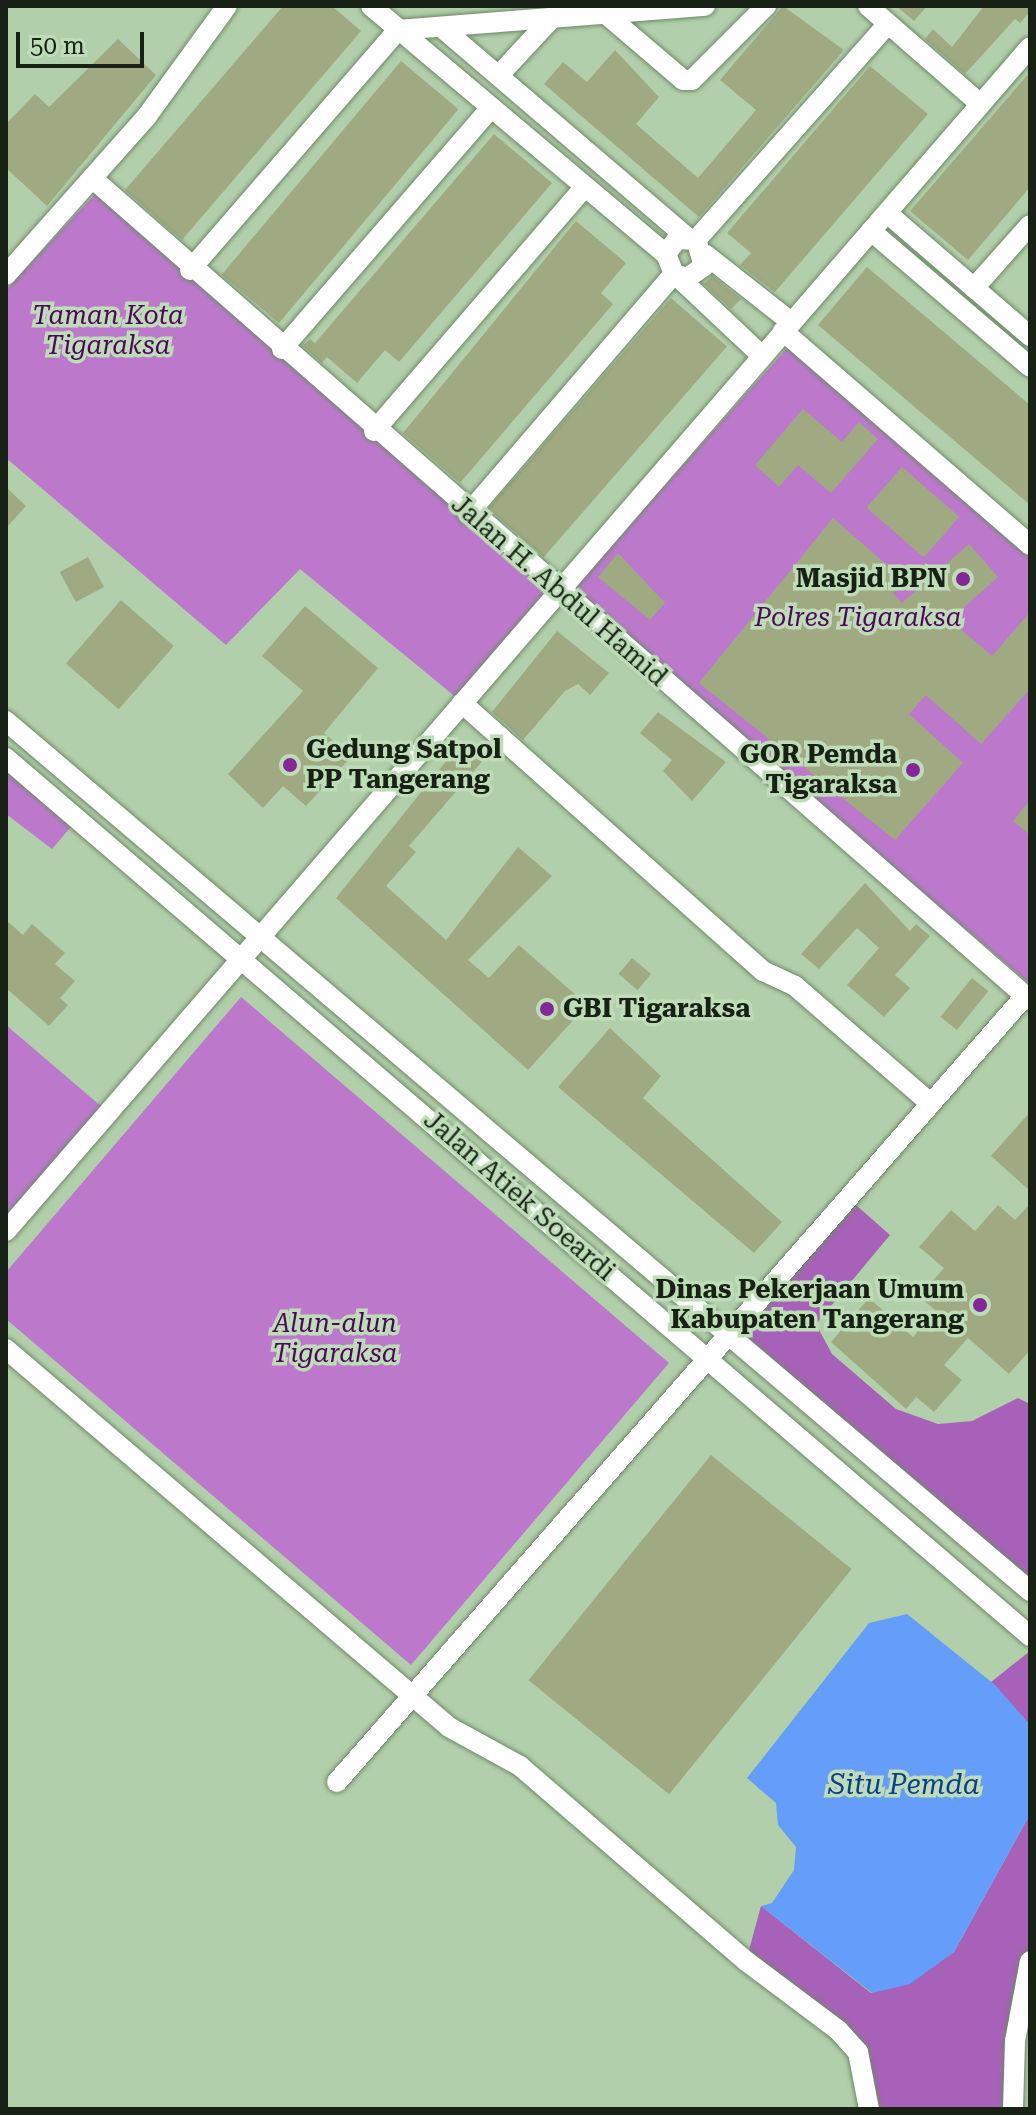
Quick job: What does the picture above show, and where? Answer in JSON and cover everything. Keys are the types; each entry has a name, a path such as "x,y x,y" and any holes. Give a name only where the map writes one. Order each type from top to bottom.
{"street":[{"path":"6,275 92,178 227,6"},
{"path":"371,6 583,189 666,254 676,275 761,355"},
{"path":"190,270 398,30 705,6"},
{"path":"607,15 683,80 692,80 766,6"},
{"path":"868,6 979,103"},
{"path":"499,75 551,19"},
{"path":"666,254 696,244 888,24"},
{"path":"441,27 696,244 1030,545"},
{"path":"6,1231 244,960 761,355 1030,47"},
{"path":"282,349 490,109"},
{"name":"Jalan H. Abdul Hamid","path":"92,178 190,270 468,514 1028,998"},
{"path":"374,431 583,189"},
{"path":"887,213 1030,336"},
{"path":"974,288 1030,225"},
{"path":"871,231 1030,367"},
{"path":"468,514 676,275 698,274 696,244"},
{"path":"995,337 1011,319"},
{"path":"462,703 763,971 795,986 929,1102"},
{"name":"Jalan Atiek Soeardi","path":"6,721 733,1333 1030,1591"},
{"name":"Jalan Atiek Soeardi","path":"6,758 1030,1636"},
{"path":"337,1782 733,1333 929,1102 1028,998"},
{"path":"6,1349 449,1727 520,1766 746,1961 838,2030 858,2052 869,2109"},
{"path":"1013,2109 1015,2041 1030,1961"}],"green space":[{"name":"Taman Kota Tigaraksa","path":"97,192 554,589 458,699 300,569 226,645 6,458 6,290"},
{"name":"Polres Tigaraksa","path":"788,347 1030,545 1030,984 571,591"},
{"path":"6,762 75,822 52,849 6,814"},
{"name":"Alun-alun Tigaraksa","path":"241,997 669,1363 411,1665 6,1319 6,1272"},
{"path":"6,1025 102,1107 6,1216"}],"shaded area":[{"path":"848,1198 890,1235 816,1324 832,1354 896,1409 938,1424 972,1421 1018,1398 1030,1404 1030,1591 733,1333"},
{"path":"1030,1651 1030,1725 991,1682"},
{"path":"1030,1814 1030,1961 1013,2109 869,2109 858,2052 746,1961 761,1906 871,1993 954,1952"}],"water":[{"name":"Situ Pemda","path":"907,1614 995,1685 1030,1725 1030,1814 954,1952 910,1984 872,1993 761,1906 772,1903 794,1870 796,1847 778,1825 776,1803 747,1778 869,1623"}],"building":[{"path":"283,6 332,6 361,31 182,240 125,190"},
{"path":"783,6 844,50 699,217 544,84 563,62 587,82 615,50 659,97 636,124 698,178 756,110 720,80"},
{"path":"896,6 927,6 914,21"},
{"path":"984,6 1030,6 1030,12 1020,23 1015,19 965,74 925,39 933,29 952,47"},
{"path":"118,39 156,75 47,206 6,168 6,124 35,94 49,107"},
{"path":"401,61 458,109 279,323 222,275"},
{"path":"870,66 928,114 775,292 740,265 751,253 727,233"},
{"path":"1030,72 1030,187 968,260 910,211"},
{"path":"494,134 552,183 399,362 385,350 357,383 327,357 322,363 303,346 310,339 315,343"},
{"path":"576,221 626,263 601,293 613,304 460,483 403,433"},
{"path":"867,267 1030,405 1030,505 818,325"},
{"path":"712,276 741,299 731,309 704,284"},
{"path":"671,298 727,347 544,557 488,509"},
{"path":"803,409 842,442 859,422 878,439 831,493 798,465 779,487 755,465"},
{"path":"902,467 959,517 924,558 867,508"},
{"path":"6,487 26,506 6,528"},
{"path":"833,518 904,580 893,593 902,603 969,544 998,577 950,620 992,656 1030,612 1030,689 981,744 926,695 909,714 963,763 895,840 699,683"},
{"path":"618,553 665,603 650,620 598,577"},
{"path":"88,557 104,587 76,602 60,572"},
{"path":"121,600 174,646 119,709 66,663"},
{"path":"305,606 378,668 324,733 352,756 306,806 283,786 263,808 228,774 303,691 262,656"},
{"path":"557,631 609,673 590,695 578,684 565,691 523,740 492,712"},
{"path":"658,712 726,762 692,801 663,771 672,760 640,733"},
{"path":"463,740 485,758 409,846 416,852 386,886 446,940 518,847 552,876 468,960 489,978 519,945 587,1005 528,1070 336,898"},
{"path":"1030,800 1030,835 1013,821"},
{"path":"865,883 910,931 916,924 930,936 895,975 910,988 884,1017 847,985 879,948 857,928 819,969 801,954"},
{"path":"6,920 23,935 32,924 65,953 55,964 75,981 60,998 68,1005 49,1026 6,988"},
{"path":"632,958 651,974 638,990 619,974"},
{"path":"972,978 988,991 957,1030 941,1017"},
{"path":"610,1028 661,1076 643,1098 782,1222 754,1253 558,1087"},
{"path":"1030,1112 1030,1191 991,1156"},
{"name":"Dinas Pekerjaan Umum Kabupaten Tangerang","path":"1030,1204 1030,1350 1009,1374 968,1338 944,1365 962,1380 934,1412 916,1397 906,1409 831,1342 869,1298 913,1337 936,1311 919,1296 944,1268 919,1247 951,1210 975,1231 998,1205 1015,1220"},
{"path":"711,1455 852,1569 669,1794 528,1680"}],"place":[{"name":"Masjid BPN","path":"963,579"},
{"name":"Gedung Satpol PP Tangerang","path":"290,765"},
{"name":"GOR Pemda Tigaraksa","path":"913,770"},
{"name":"GBI Tigaraksa","path":"547,1009"},
{"name":"Dinas Pekerjaan Umum Kabupaten Tangerang","path":"980,1305"}]}
